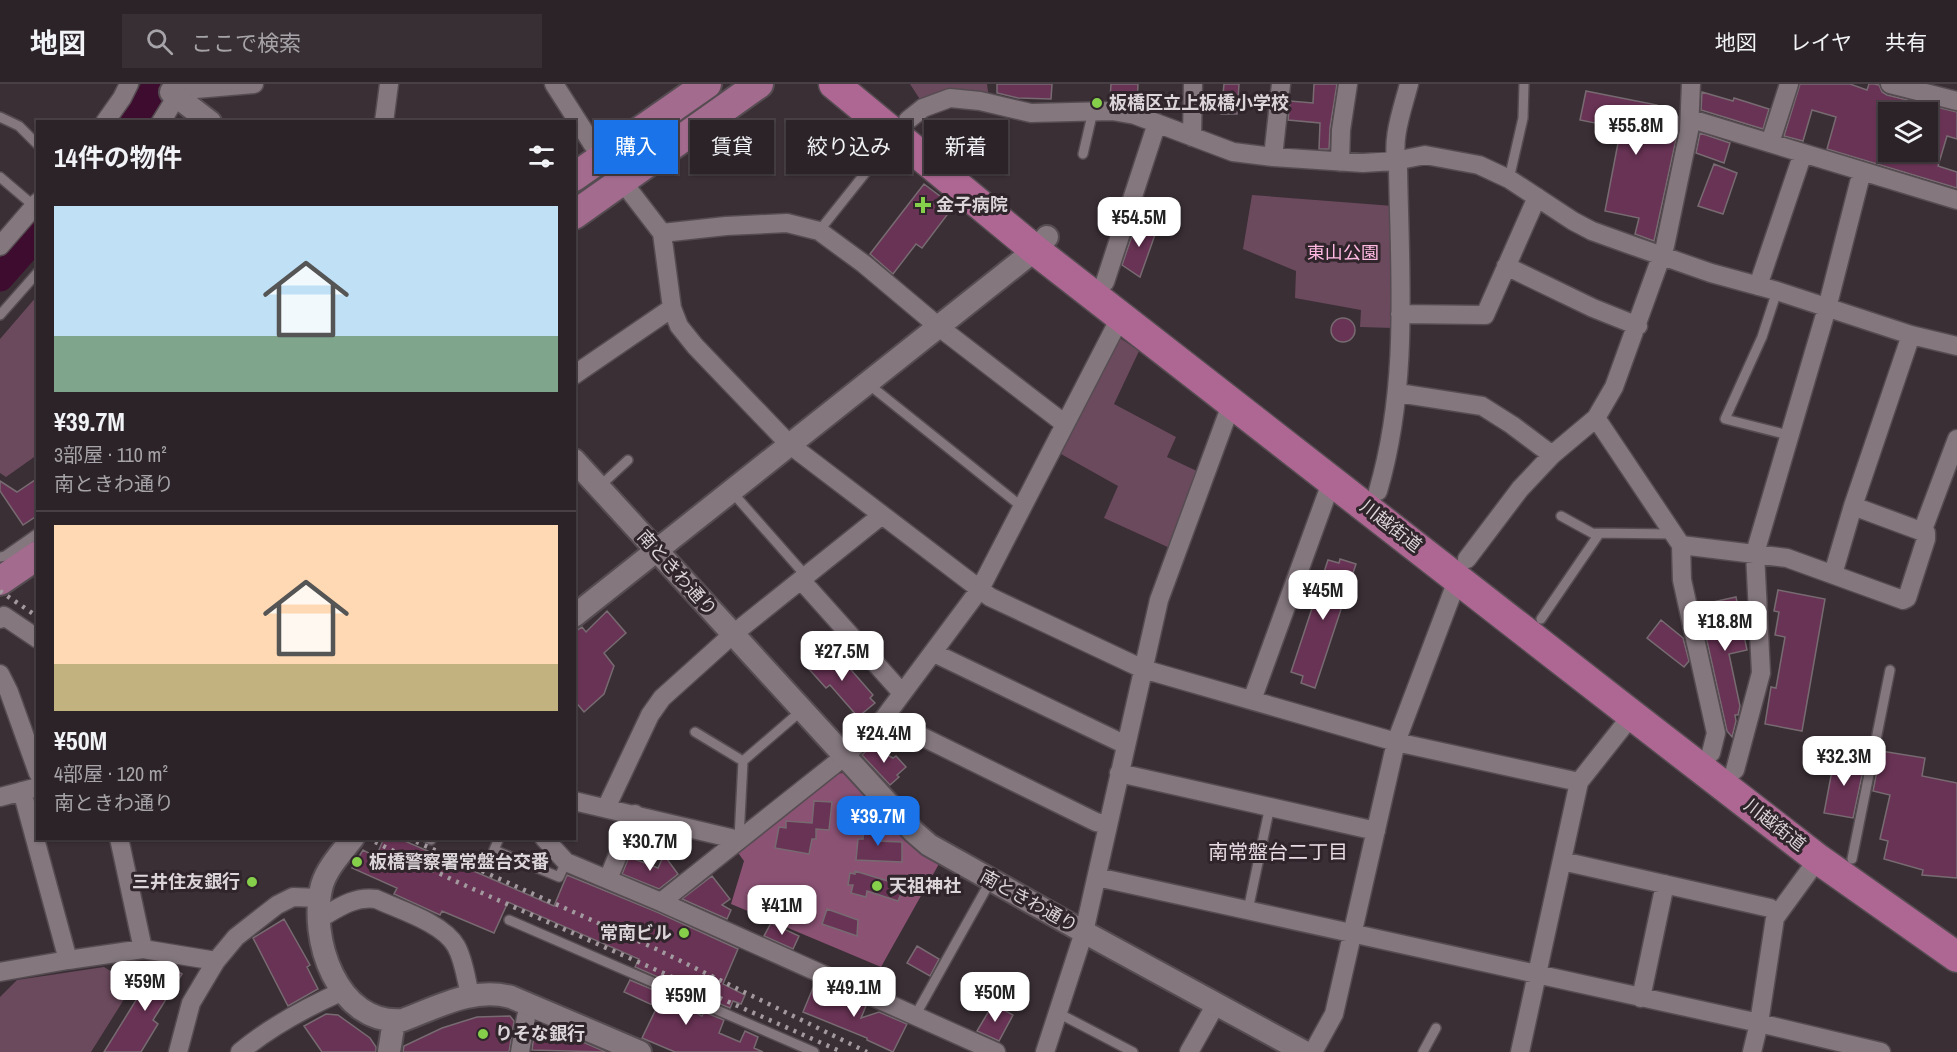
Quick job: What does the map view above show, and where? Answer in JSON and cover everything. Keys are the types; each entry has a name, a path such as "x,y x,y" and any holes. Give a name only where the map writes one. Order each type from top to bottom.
{"highway":[{"name":"川越街道","path":"834,84 889,120"},
{"name":"川越街道","path":"864,84 894,120"},
{"name":"川越街道","path":"912,137 1041,244 1121,316 1332,480 1462,569 1541,619 1723,762 1852,859 1957,932"},
{"name":"川越街道","path":"1041,244 1105,282 1378,491 1462,569 1632,714 1818,859 1957,957"}],"main road":[{"path":"584,152 679,84"},
{"path":"576,176 707,84"},
{"path":"576,195 733,84"},
{"path":"576,214 759,84"},
{"path":"0,581 36,556"},
{"path":"0,599 36,574"}],"street":[{"path":"106,120 129,84"},
{"path":"173,89 254,84"},
{"path":"384,120 389,84"},
{"path":"554,84 570,120"},
{"path":"1192,137 1193,84"},
{"path":"1273,157 1281,84"},
{"path":"1340,162 1341,130 1348,84"},
{"path":"1378,491 1392,433 1398,393 1400,314 1398,169 1394,154 1409,84"},
{"path":"1313,1052 1334,1014 1396,742 1462,569 1520,489 1552,455 1596,418 1614,387 1638,326 1663,255 1691,119 1691,84"},
{"path":"1770,143 1789,84"},
{"path":"1890,84 1957,101"},
{"path":"162,120 173,89"},
{"path":"173,89 208,120"},
{"path":"910,120 923,108 950,98 980,101 1031,113 1094,111 1124,113 1233,152 1340,162 1395,161 1425,155 1479,165 1509,179 1592,231 1711,273 1777,291 1911,335 1957,346"},
{"path":"1691,119 1957,200"},
{"path":"1105,282 1157,123"},
{"path":"576,134 584,152"},
{"path":"1758,286 1803,153"},
{"path":"1723,762 1761,673 1755,553 1827,308 1862,171"},
{"path":"622,181 662,233 672,308 679,326 695,346 789,444 990,597 1143,669 1396,742 1579,782"},
{"path":"1400,314 1485,315 1537,197"},
{"path":"0,246 36,204"},
{"path":"662,233 726,226 787,223 819,231 864,264 939,327 1065,424"},
{"path":"576,614 1041,244"},
{"path":"1506,266 1593,308 1638,326"},
{"path":"576,374 672,308"},
{"path":"661,902 844,756 884,718 980,589 1121,316"},
{"path":"1833,574 1911,335"},
{"path":"1398,393 1482,406 1552,455"},
{"path":"1045,1052 1084,932 1159,600 1232,402"},
{"path":"1596,418 1677,539 1682,580 1723,762"},
{"path":"1922,532 1957,439"},
{"name":"南ときわ通り","path":"576,462 914,832 945,855 1304,1052"},
{"path":"1252,700 1332,480"},
{"path":"1677,539 1787,558 1903,600 1906,598 1926,533 1853,507"},
{"path":"606,808 650,715 662,698 732,635 882,515"},
{"path":"804,578 902,693"},
{"path":"0,619 4,616 36,638"},
{"path":"934,653 1126,745"},
{"path":"0,674 9,692 36,766"},
{"path":"1520,1052 1579,782 1632,714"},
{"path":"884,718 1096,822 1108,825"},
{"path":"1119,773 1376,831"},
{"path":"0,797 30,789 36,816"},
{"path":"576,801 739,840"},
{"path":"608,879 635,814"},
{"path":"41,840 68,960"},
{"path":"119,840 143,950"},
{"path":"546,840 566,862 661,902 996,1052"},
{"path":"345,841 322,885 319,932 324,954 342,991 354,1004 374,1016 394,1021 403,1020 476,993 495,994 511,997 640,1052"},
{"path":"1752,1052 1759,1023 1775,918 1818,859"},
{"path":"1562,861 1770,908 1778,913"},
{"path":"1097,877 1881,1052"},
{"path":"1641,998 1665,884"},
{"path":"178,1052 191,1003 216,961 236,937 276,905 293,897 319,908 365,897 376,899 439,928 455,944 470,995"},
{"path":"0,972 143,950 216,961"},
{"path":"240,1052 257,1038 342,991"},
{"path":"1189,1052 1216,1004"},
{"path":"520,1052 530,1005"},
{"path":"389,1052 394,1021"}],"lane":[{"path":"1509,179 1523,118 1524,84"},
{"path":"1083,154 1094,111"},
{"path":"0,117 19,126 36,143"},
{"path":"819,231 864,174"},
{"path":"0,177 36,204"},
{"path":"0,315 36,274"},
{"path":"1777,291 1762,337 1725,420 1788,435"},
{"path":"867,383 1022,507"},
{"path":"599,487 628,460"},
{"path":"731,491 804,578"},
{"path":"1561,516 1592,533 1677,539"},
{"path":"0,557 5,556 36,534"},
{"path":"1541,619 1599,534"},
{"path":"1852,859 1890,670"},
{"path":"739,840 743,761 801,711"},
{"path":"695,732 743,761"},
{"path":"1248,910 1270,806"},
{"path":"498,840 494,850 559,877 566,862"},
{"path":"915,1016 991,880"},
{"path":"509,920 814,1052"},
{"path":"1059,1013 1133,1052"},
{"path":"1423,1052 1436,1028"}],"green space":[{"path":"910,84 987,84 989,100 923,104"},
{"name":"東山公園","path":"1252,195 1393,206 1394,328 1360,327 1361,310 1295,298 1296,271 1243,249"},
{"path":"36,297 36,456 6,477 0,473 0,339"},
{"path":"1120,338 1139,351 1114,404 1176,437 1167,457 1199,472 1172,549 1104,518 1118,486 1061,454"},
{"path":"104,967 133,985 91,1052 0,1052 0,997 17,980"}],"shaded area":[{"path":"834,774 849,775 940,862 881,967 731,904 744,861 736,850"}],"building":[{"path":"997,84 1052,84 1051,99 1018,98 997,93"},
{"path":"1111,84 1138,84 1137,104 1110,100"},
{"path":"1224,84 1239,84 1237,114 1221,114"},
{"path":"1314,84 1337,84 1329,149 1319,149 1320,123 1288,120 1290,101 1313,103"},
{"path":"1800,84 1850,84 1867,90 1869,84 1879,85 1882,92 1887,95 1916,102 1878,102 1878,162 1938,162 1938,107 1957,112 1957,139 1947,136 1938,166 1957,172 1957,188 1827,149 1836,117 1812,110 1803,141 1784,136"},
{"path":"1586,91 1657,105 1655,113 1678,117 1678,130 1654,241 1635,234 1639,218 1605,211 1618,143 1612,142 1615,127 1580,120"},
{"path":"1702,92 1733,101 1734,98 1769,109 1763,129 1701,110"},
{"path":"1700,133 1730,143 1724,163 1696,153"},
{"path":"1714,164 1737,173 1723,214 1698,206"},
{"path":"924,184 945,200 939,209 947,215 922,248 916,244 893,274 870,254"},
{"path":"1137,221 1157,229 1140,277 1122,265"},
{"path":"1343,318 1348,319 1354,325 1354,335 1348,341 1343,342 1338,341 1332,335 1331,330 1332,325 1338,319"},
{"path":"36,479 36,516 23,525 0,491 0,481 17,492"},
{"path":"1340,559 1356,564 1315,688 1301,683 1303,676 1291,672 1328,560 1339,563"},
{"path":"1778,590 1825,599 1802,731 1765,724 1771,687 1776,688 1785,637 1775,635 1779,612 1774,611"},
{"path":"1736,597 1747,650 1729,654 1740,706 1738,715 1735,715 1736,721 1732,737 1727,731 1699,605"},
{"path":"607,611 626,633 604,653 614,666 604,694 584,712 576,702 576,631 582,627 586,632"},
{"path":"1661,620 1683,638 1689,661 1684,667 1647,638"},
{"path":"831,647 873,695 870,698 875,703 858,717 830,685 826,688 808,668"},
{"path":"871,746 893,758 896,756 906,767 890,785 862,755"},
{"path":"1881,751 1925,758 1922,776 1957,783 1957,878 1922,875 1923,870 1884,859 1888,841 1880,839 1890,795 1873,791"},
{"path":"1835,755 1865,761 1853,818 1824,813"},
{"path":"814,801 832,802 829,830 816,829 816,839 812,839 809,854 775,848 779,827 786,828 786,821 812,823"},
{"path":"864,824 878,824 877,841 902,842 902,862 856,860 858,839 863,839"},
{"path":"383,840 403,840 554,906 567,875 738,949 723,984 745,995 741,1004 733,1001 730,1008 708,999 711,991 689,981 685,989 635,967 639,959 508,902 494,933 442,911 440,915 394,894 397,888 352,868 363,850 376,857"},
{"path":"664,855 678,874 659,889 622,874 629,857 658,868"},
{"name":"天祖神社","path":"855,871 904,886 898,901 867,891 866,897 851,893 853,885 848,885 850,873 855,874"},
{"path":"712,876 730,899 722,905 731,910 727,919 682,899"},
{"path":"827,909 858,920 857,936 822,924"},
{"path":"284,919 310,965 307,967 318,989 288,1006 253,938"},
{"path":"771,923 799,936 793,949 764,936"},
{"path":"917,946 939,959 930,976 907,963"},
{"path":"159,963 166,964 182,974 153,1020 158,1024 141,1052 104,1052"},
{"path":"630,980 680,1001 678,1004 702,1016 704,1012 724,1020 719,1033 740,1042 745,1031 758,1037 754,1048 763,1052 675,1052 642,1038 657,1007 624,992"},
{"path":"815,983 866,1006 861,1018 879,1012 907,1024 893,1052 867,1038 803,1012"},
{"path":"993,1004 1013,1015 999,1041 977,1031"},
{"path":"326,1014 338,1015 370,1038 376,1047 376,1052 322,1052 304,1026"},
{"path":"510,1016 514,1021 509,1052 403,1052 404,1046 442,1028 477,1017"},
{"path":"541,1025 606,1052 532,1050 535,1028"}],"waterway":[{"path":"132,120 157,84"},
{"path":"0,278 36,237"}],"railway":[{"path":"0,591 36,616"},
{"path":"371,840 455,881 842,1052"},
{"path":"412,840 654,948 867,1052"}],"place":[{"name":"板橋区立上板橋小学校","path":"1097,103"},
{"name":"金子病院","path":"923,205"},
{"name":"板橋警察署常盤台交番","path":"357,862"},
{"name":"三井住友銀行","path":"252,882"},
{"name":"天祖神社","path":"877,886"},
{"name":"常南ビル","path":"684,933"},
{"name":"りそな銀行","path":"483,1034"}],"district":[{"name":"南常盤台二丁目","path":"1278,852"}]}
